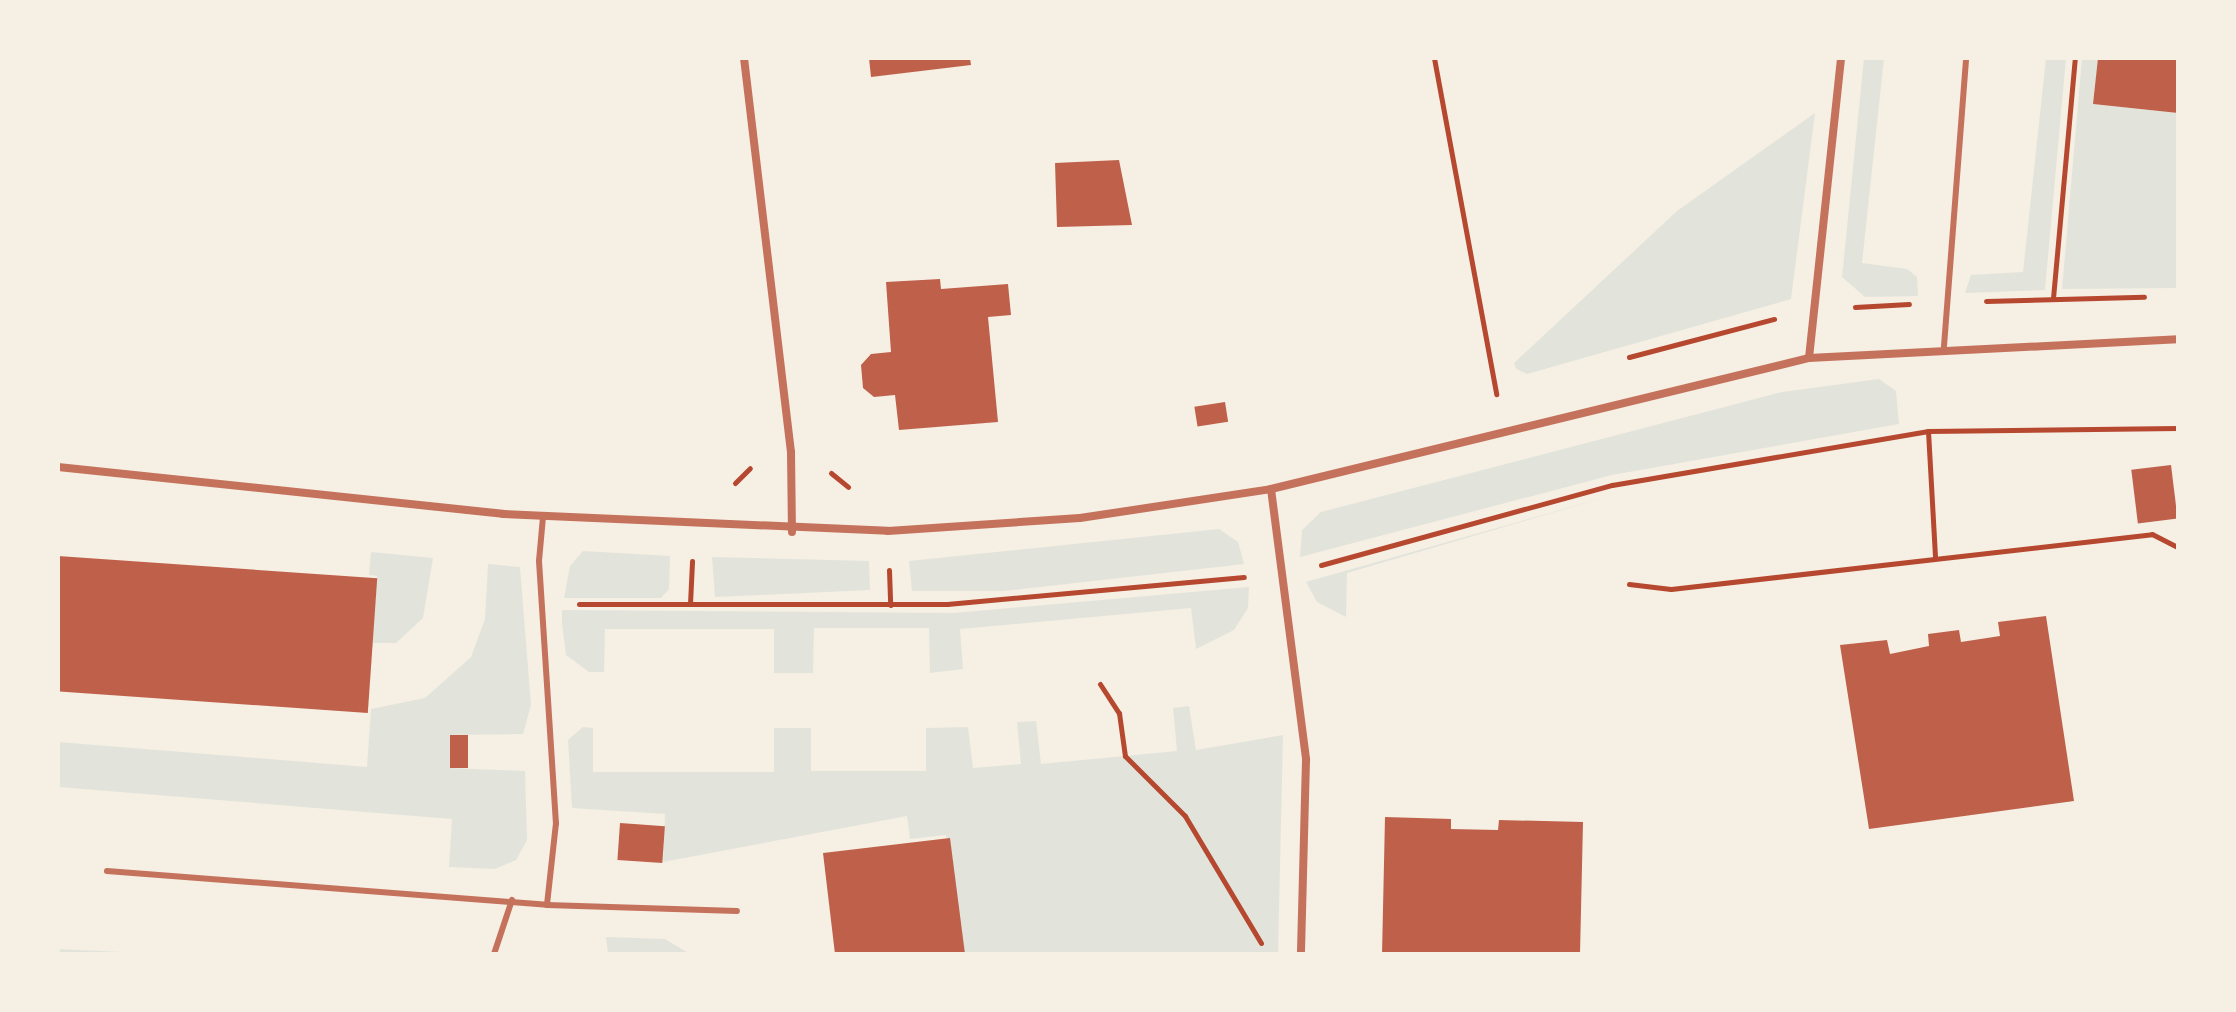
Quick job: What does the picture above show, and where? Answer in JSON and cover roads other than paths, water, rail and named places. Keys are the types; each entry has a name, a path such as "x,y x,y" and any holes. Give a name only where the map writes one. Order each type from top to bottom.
{"street":[{"path":"744,58 791,452 792,532"},
{"path":"1809,358 1841,58"},
{"path":"58,467 543,517 792,532 1080,518 1271,489 1809,358 1944,346 2178,339"},
{"path":"1271,489 1279,574 1306,760 1301,954"}],"lane":[{"path":"1944,346 1966,58"},
{"path":"543,517 542,604 556,823 547,905"},
{"path":"107,871 547,905 737,911"},
{"path":"494,954 512,900"}]}
